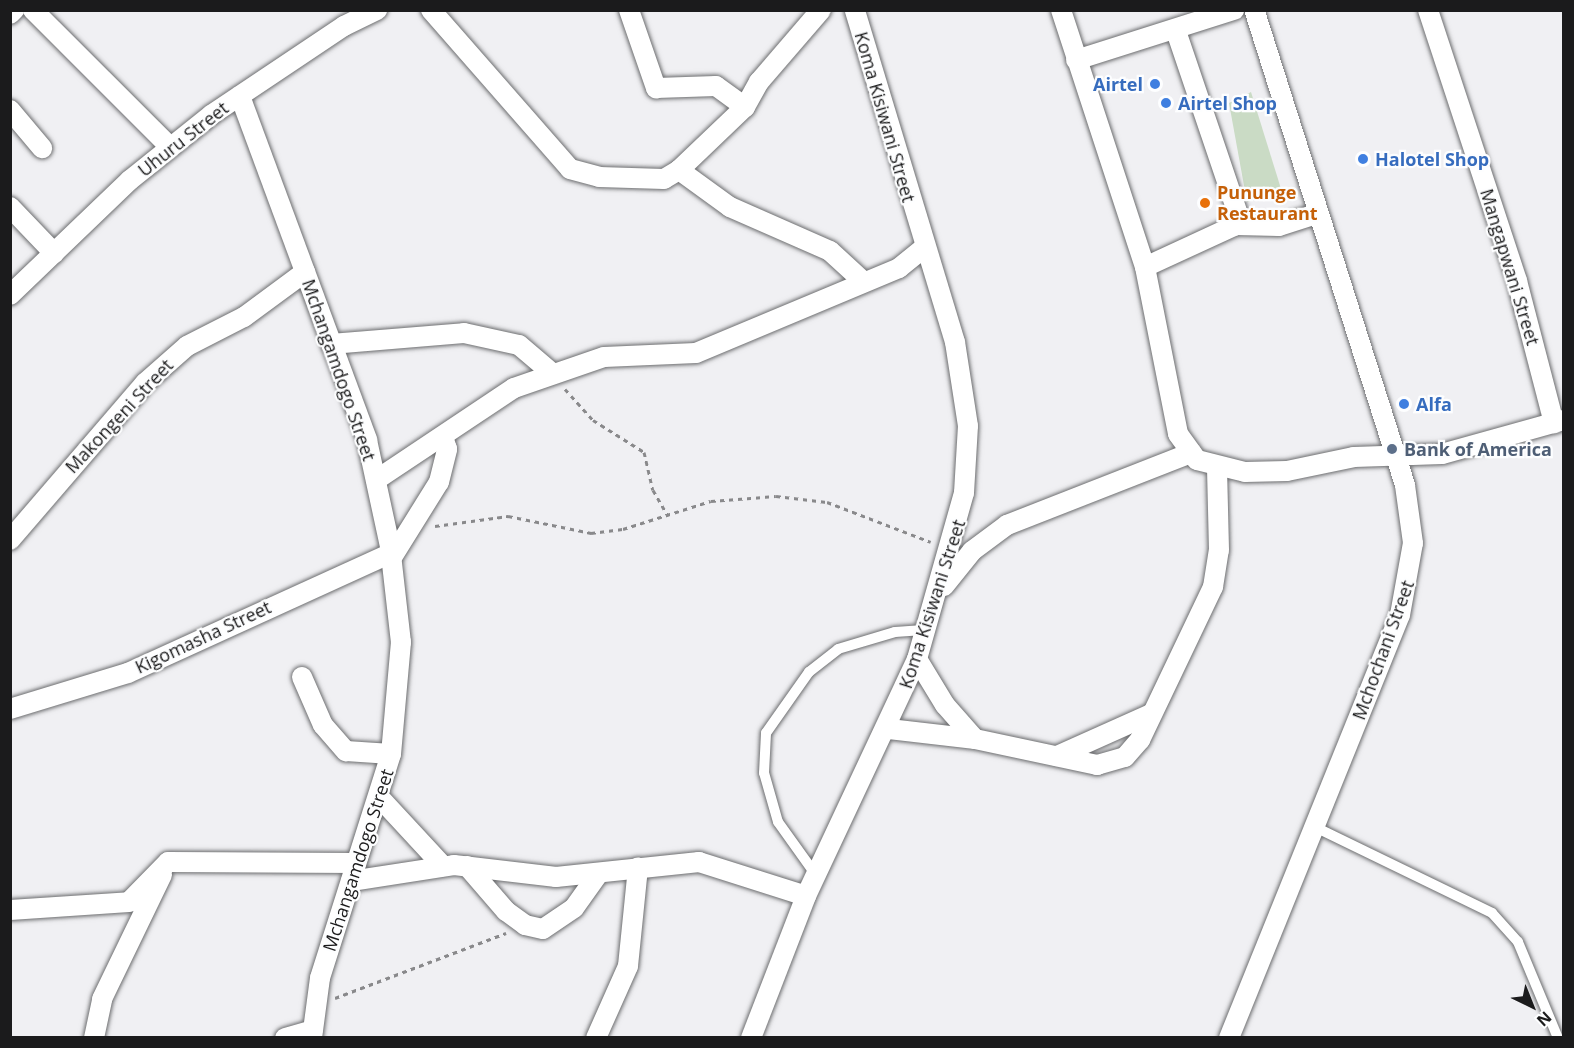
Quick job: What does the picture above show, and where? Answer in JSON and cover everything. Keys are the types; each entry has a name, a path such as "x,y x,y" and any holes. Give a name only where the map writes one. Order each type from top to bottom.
{"street":[{"path":"10,14 14,10"},
{"path":"33,10 170,147"},
{"name":"Uhuru Street","path":"10,295 170,147 240,96 377,10"},
{"path":"430,10 570,169 599,177 664,179 679,170 745,108 820,10"},
{"path":"629,10 656,88 716,86 745,108"},
{"name":"Koma Kisiwani Street","path":"751,1038 806,896 889,729 917,659 938,593 964,493 968,426 955,342 855,10"},
{"path":"1062,10 1076,60 1145,267 1178,434 1191,453 1217,468 1287,471 1354,457 1442,454 1559,421"},
{"path":"1076,60 1234,10"},
{"name":"Mchochani Street","path":"1229,1038 1315,827 1412,572 1412,521 1395,456 1254,10"},
{"name":"Mangapwani Street","path":"1428,10 1517,280 1559,421"},
{"path":"1176,30 1239,217 1236,225"},
{"name":"Mchangamdogo Street","path":"240,96 367,440 391,556 401,642 391,754 380,798 354,872 317,1004 312,1034"},
{"path":"10,110 42,148"},
{"path":"679,170 730,207 830,251 864,282"},
{"path":"10,207 54,253"},
{"path":"1145,267 1236,225 1279,226 1317,214"},
{"path":"376,480 514,388 552,373 634,352 696,353 899,268 925,247"},
{"name":"Makongeni Street","path":"10,540 146,383 187,346 244,317 305,272"},
{"path":"331,344 464,333 519,345 552,373"},
{"path":"391,556 439,483 447,449 443,436"},
{"path":"938,593 972,551 1007,525 1191,453"},
{"path":"889,729 975,739 1097,765 1117,761 1140,740 1217,573 1217,468"},
{"name":"Kigomasha Street","path":"10,709 128,673 391,556"},
{"path":"917,659 945,705 975,739"},
{"path":"302,677 323,725 346,751 391,754"},
{"path":"1057,756 1152,714"},
{"path":"380,798 443,866"},
{"path":"93,1038 102,999 168,862"},
{"path":"10,910 129,902 168,862 354,872 467,866 547,877 699,862 806,896"},
{"path":"467,866 525,925 543,928 560,921 599,873"},
{"path":"596,1038 628,966 638,868"},
{"path":"285,1038 312,1034"}],"lane":[{"path":"816,875 778,822 764,773 765,733 802,679 838,649 895,632 927,630"},
{"path":"1315,827 1492,913 1518,942 1558,1038"}],"path":[{"path":"552,373 593,420 644,452 653,490 668,516"},
{"path":"404,536 466,517 508,516 591,533 668,516 711,501 796,498 827,502 951,547"},
{"path":"317,1004 525,925"}],"green space":[{"path":"1251,92 1282,192 1247,202 1229,103"}],"place":[{"name":"Airtel","path":"1155,84"},
{"name":"Airtel Shop","path":"1166,103"},
{"name":"Halotel Shop","path":"1363,159"},
{"name":"Pununge Restaurant","path":"1205,203"},
{"name":"Alfa","path":"1404,404"},
{"name":"Bank of America","path":"1392,449"}]}
